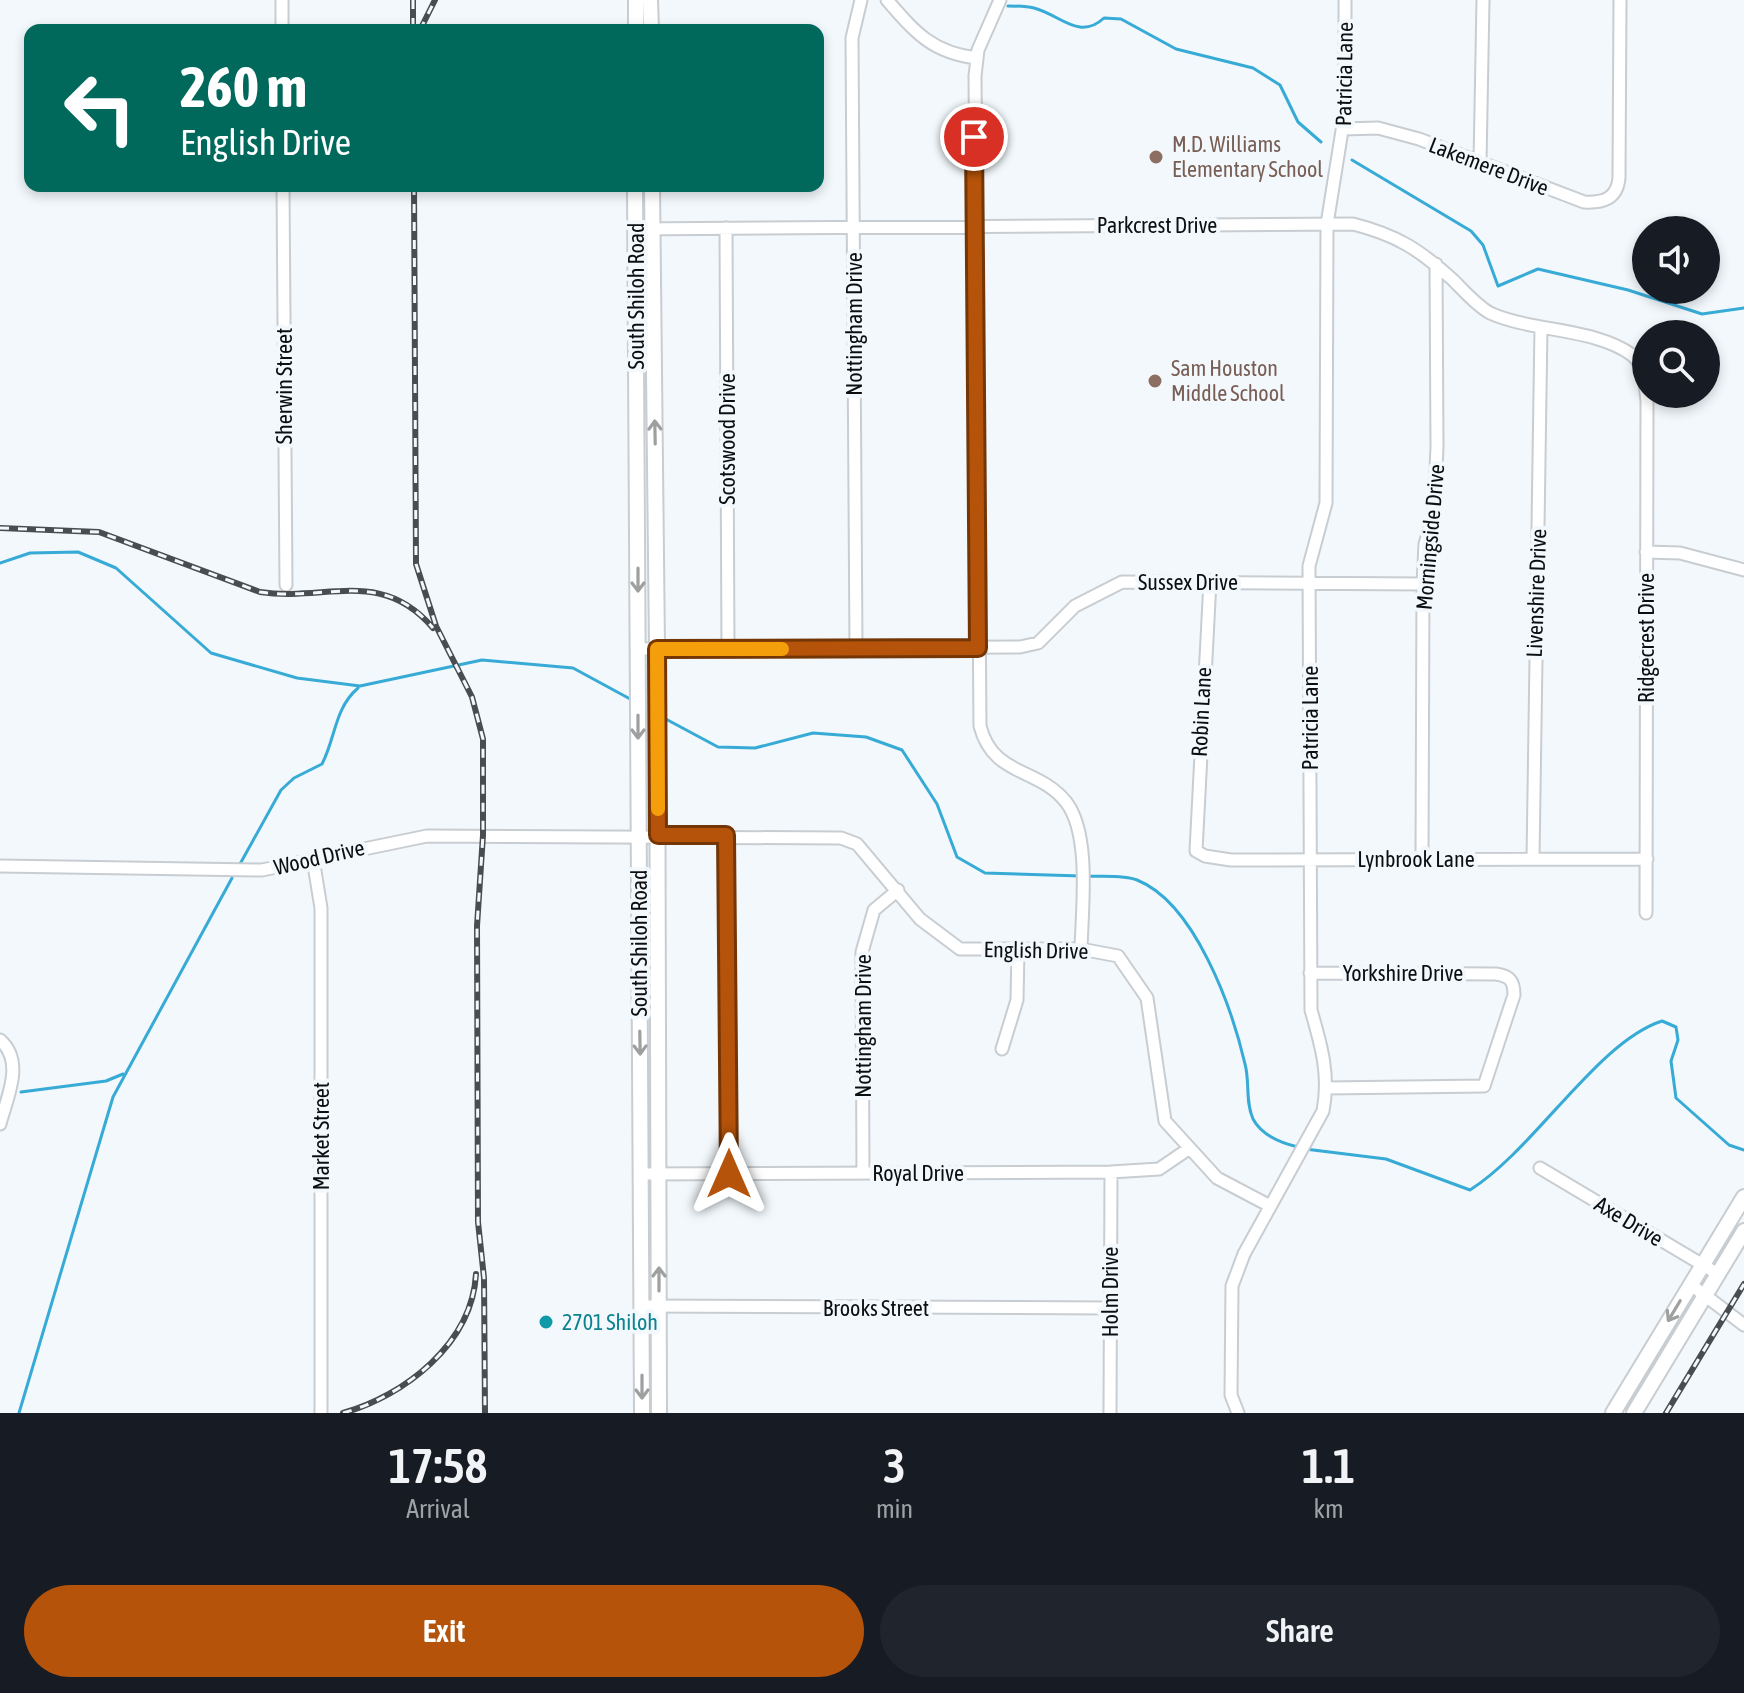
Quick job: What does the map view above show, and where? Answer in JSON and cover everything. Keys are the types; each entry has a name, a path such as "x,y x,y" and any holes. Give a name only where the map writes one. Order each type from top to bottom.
{"main road":[{"path":"636,0 636,24"},
{"path":"650,0 651,24"},
{"name":"South Shiloh Road","path":"635,192 642,1413"},
{"name":"South Shiloh Road","path":"652,192 659,1413"},
{"path":"1613,1413 1744,1197"},
{"path":"1634,1413 1744,1231"}],"street":[{"path":"282,0 282,24"},
{"name":"Nottingham Drive","path":"856,649 852,38 861,0"},
{"path":"887,0 928,42 951,55 977,58"},
{"path":"1000,0 977,58 978,648 984,739 992,753 1007,766 1037,780 1066,802 1078,826 1082,874 1081,949"},
{"name":"Patricia Lane","path":"1238,1413 1231,1395 1232,1286 1244,1254 1323,1111 1327,1088 1327,1066 1311,1010 1309,582 1314,542 1326,503 1327,224 1343,129 1345,0"},
{"path":"1480,163 1483,0"},
{"name":"Lakemere Drive","path":"1343,129 1378,128 1584,202 1600,203 1609,199 1619,178 1620,0"},
{"name":"Sherwin Street","path":"283,192 286,585"},
{"name":"Parkcrest Drive","path":"635,229 1353,224 1389,234 1436,264 1487,311 1618,348 1632,358"},
{"name":"Scotswood Drive","path":"726,228 728,650"},
{"name":"Morningside Drive","path":"1422,859 1423,584 1425,544 1434,514 1437,447 1436,264"},
{"name":"Livenshire Drive","path":"1533,859 1541,327"},
{"name":"Ridgecrest Drive","path":"1646,913 1647,408"},
{"path":"1646,552 1680,553 1744,570"},
{"name":"Robin Lane","path":"1194,842 1210,581"},
{"name":"Sussex Drive","path":"639,649 978,648 1038,643 1075,606 1122,582 1423,584"},
{"name":"English Drive","path":"638,835 841,838 857,844 920,919 960,949 1081,949 1118,956 1147,998 1165,1121 1187,1150 1217,1178 1270,1206"},
{"name":"Wood Drive","path":"0,866 241,871 427,836 638,835"},
{"path":"726,835 729,1174"},
{"name":"Lynbrook Lane","path":"1194,842 1196,851 1213,857 1647,859"},
{"name":"Market Street","path":"313,859 321,908 321,1413"},
{"name":"Nottingham Drive","path":"863,1173 862,952 874,910 898,890"},
{"path":"1002,1049 1017,1000 1018,950"},
{"name":"Yorkshire Drive","path":"1310,973 1496,974 1507,976 1514,984 1514,995 1484,1086 1327,1088"},
{"path":"0,1040 11,1055 14,1067 0,1124"},
{"name":"Royal Drive","path":"641,1174 1111,1172 1159,1169 1187,1150"},
{"name":"Axe Drive","path":"1540,1168 1718,1274"},
{"name":"Holm Drive","path":"1110,1413 1111,1172"},
{"path":"1690,1284 1744,1325"},
{"name":"Brooks Street","path":"642,1306 1110,1308"}],"waterway":[{"path":"1008,6 1034,8 1078,27 1095,24 1104,18 1121,19 1176,49 1253,68 1280,85 1298,122 1321,142"},
{"path":"1352,160 1471,231 1483,245 1498,286 1538,269 1628,290 1702,314 1744,308"},
{"path":"0,563 30,553 78,552 116,568 211,653 297,678 360,686 482,660 573,668 632,700"},
{"path":"240,864 281,790 294,778 322,764 344,705 358,688"},
{"path":"662,717 718,747 755,748 813,733 866,737 902,750 937,804 957,857 985,873 1081,876"},
{"path":"1088,876 1137,880 1158,892 1177,911 1208,960 1231,1015 1246,1071 1253,1119 1267,1134 1298,1147"},
{"path":"19,1413 113,1097 232,878"},
{"path":"1305,1149 1386,1159 1470,1190 1518,1149 1614,1050 1662,1021 1676,1027 1678,1040 1671,1061 1676,1098 1729,1145 1744,1150"},
{"path":"21,1092 106,1081 123,1074"}],"railway":[{"path":"413,0 413,24"},
{"path":"423,24 435,0"},
{"path":"414,192 416,564 436,626 472,697 483,739 483,835 477,926 478,1222 484,1278 485,1413"},
{"path":"0,528 99,532 260,592 373,592 413,609 433,628"},
{"path":"343,1413 389,1394 431,1363 462,1323 472,1299 476,1274"},
{"path":"1666,1413 1744,1284"}],"slow traffic":[{"path":"658,809 657,649 782,649"}],"place":[{"name":"M.D. Williams Elementary School","path":"1156,157"},
{"name":"Sam Houston Middle School","path":"1155,381"},
{"name":"2701 Shiloh","path":"546,1322"}],"route":[{"path":"729,1174 726,835 658,835 657,649 978,648 974,137"}]}
